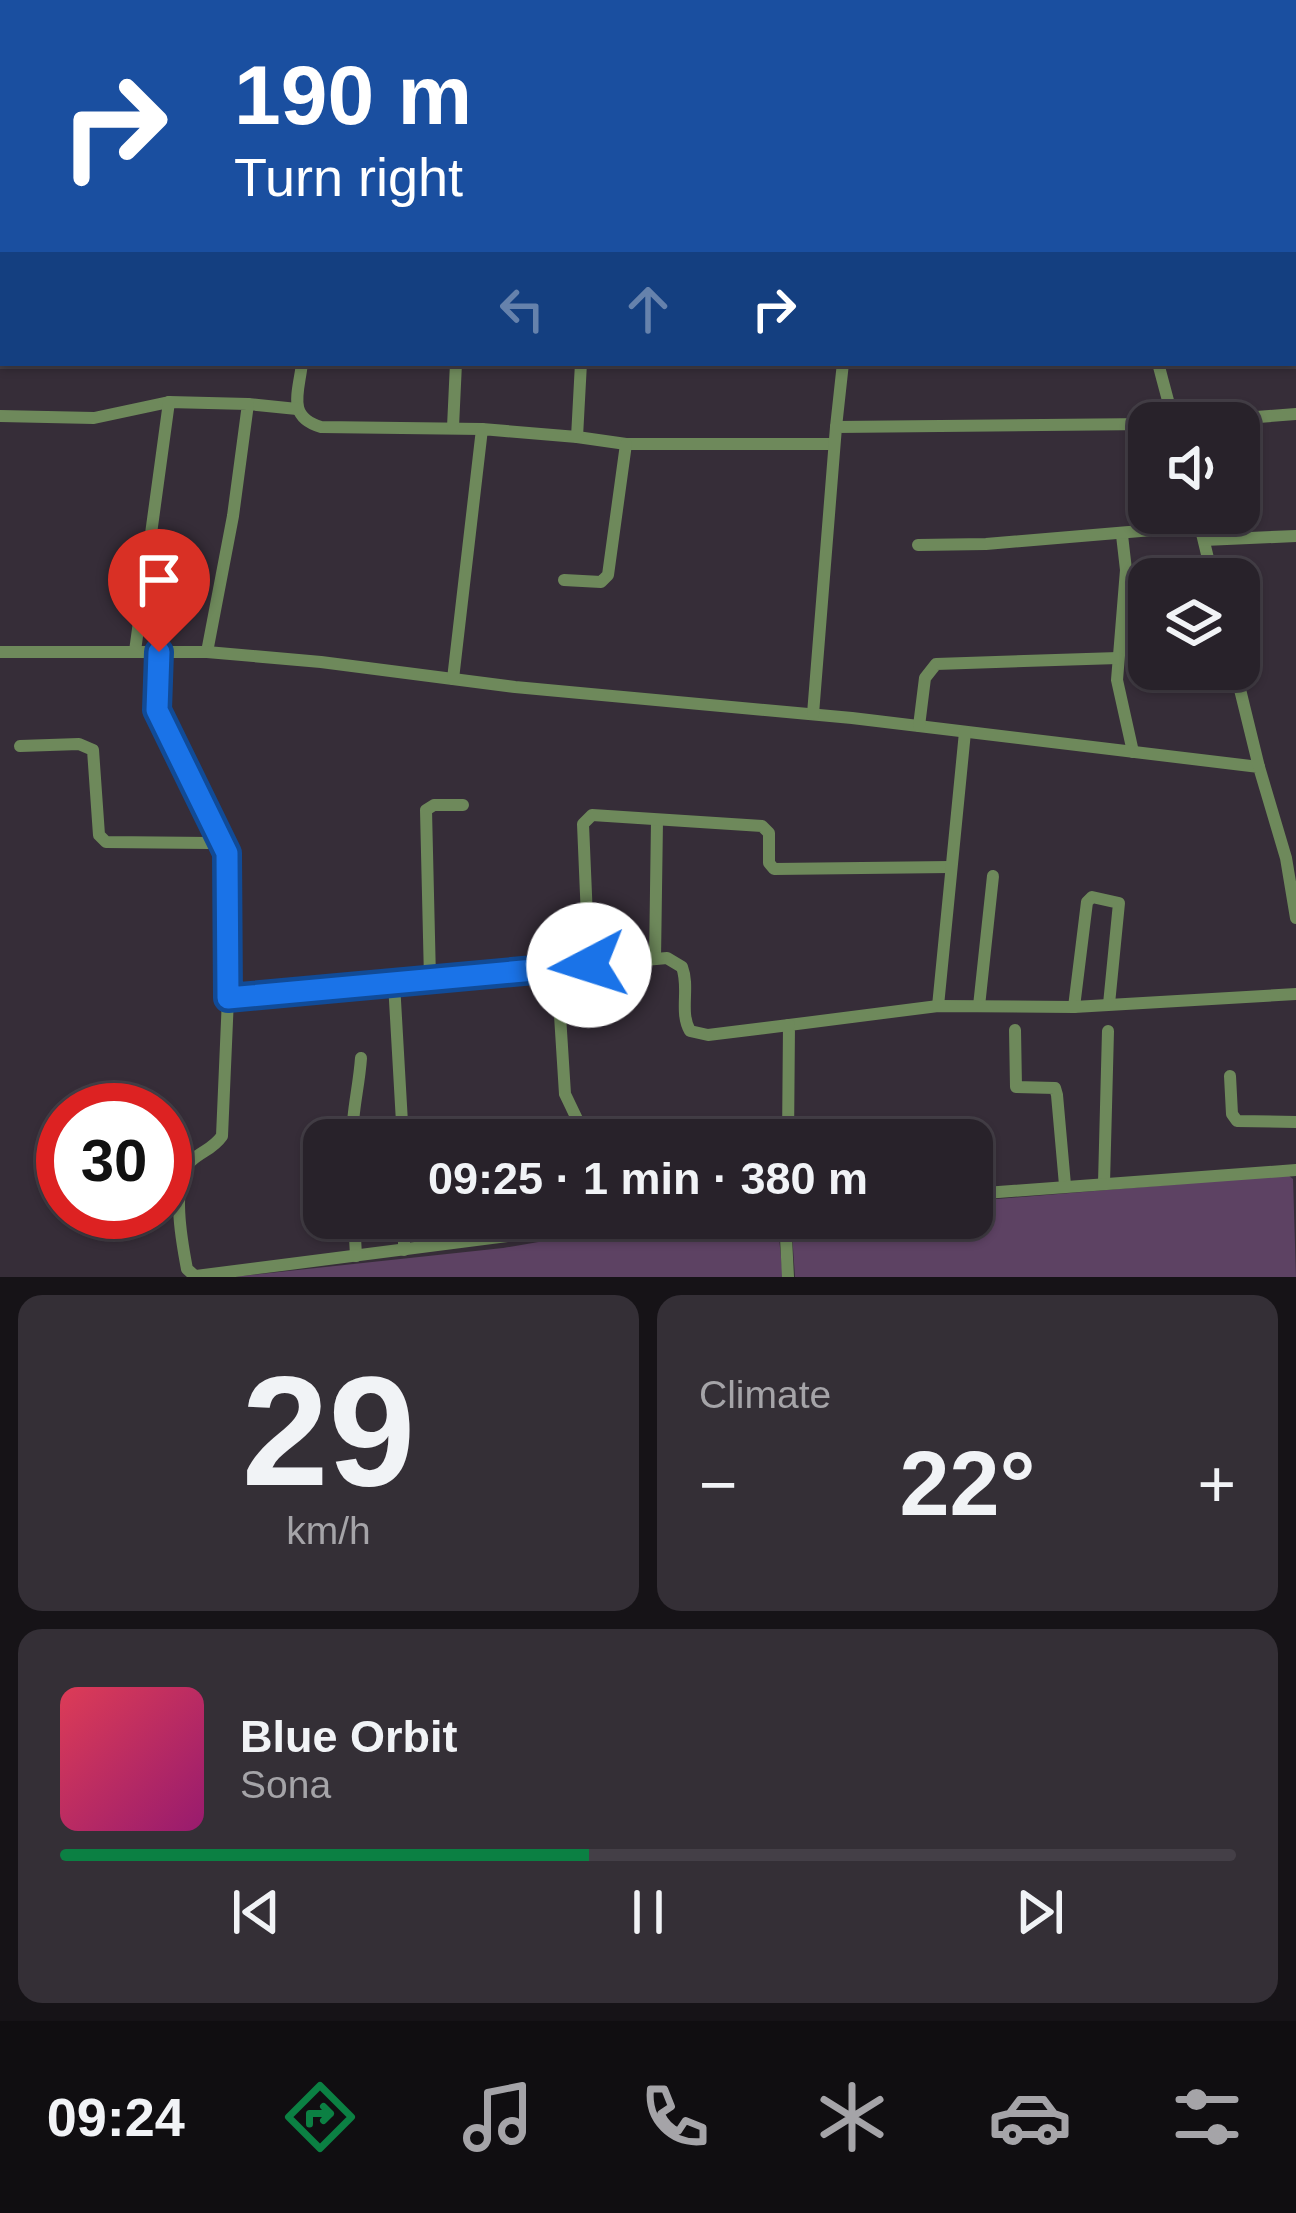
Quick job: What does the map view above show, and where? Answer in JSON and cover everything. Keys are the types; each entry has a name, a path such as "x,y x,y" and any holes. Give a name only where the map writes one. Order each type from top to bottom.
{"street":[{"path":"302,366 297,409 307,423 321,427 453,427 626,444 834,444"},
{"path":"453,427 456,366"},
{"path":"577,437 581,366"},
{"path":"813,714 843,366"},
{"path":"1159,366 1170,402"},
{"path":"0,416 94,418 169,402 297,409"},
{"path":"135,651 169,402"},
{"path":"207,652 248,404"},
{"path":"1260,417 1296,414"},
{"path":"836,427 1128,424"},
{"path":"453,679 482,429"},
{"path":"564,580 601,582 608,575 626,444"},
{"path":"1260,532 1296,536"},
{"path":"918,545 1131,534"},
{"path":"1122,535 1126,570 1117,680 1133,752"},
{"path":"0,652 207,652 813,714 1259,766"},
{"path":"159,652 157,710 224,848 228,868 221,1136 212,1149 193,1159 181,1178 181,1233 187,1269 196,1277 489,1239"},
{"path":"919,726 926,678 936,664 1118,658"},
{"path":"1240,690 1286,858 1296,918"},
{"path":"938,1006 965,731"},
{"path":"20,746 79,744 93,750 98,835 106,842 210,843 224,848"},
{"path":"430,980 427,810 434,805 463,806"},
{"path":"589,965 584,820 592,815 762,826 769,833 769,863 774,869 950,868"},
{"path":"656,959 657,821"},
{"path":"979,1006 993,876"},
{"path":"1074,1007 1087,902 1092,897 1119,903 1109,1004"},
{"path":"228,998 656,959 676,961 682,967 685,1021 694,1033 708,1035 938,1006 1074,1007 1296,994"},
{"path":"557,968 565,1094 577,1119"},
{"path":"394,982 402,1119"},
{"path":"788,1119 789,1025"},
{"path":"1015,1030 1016,1087 1054,1088 1057,1095 1065,1185"},
{"path":"1103,1183 1108,1031"},
{"path":"352,1119 361,1058"},
{"path":"1230,1076 1232,1114 1237,1121 1296,1122"},
{"path":"993,1192 1296,1170"},
{"path":"355,1239 356,1256"},
{"path":"404,1239 404,1250"},
{"path":"786,1239 788,1277"}],"shaded area":[{"path":"1288,1175 1293,1179 1296,1277 795,1277 792,1239 993,1239 993,1199"},
{"path":"555,1239 779,1239 783,1277 232,1277"}],"route":[{"path":"159,652 157,710 227,853 228,998 589,965"}]}
